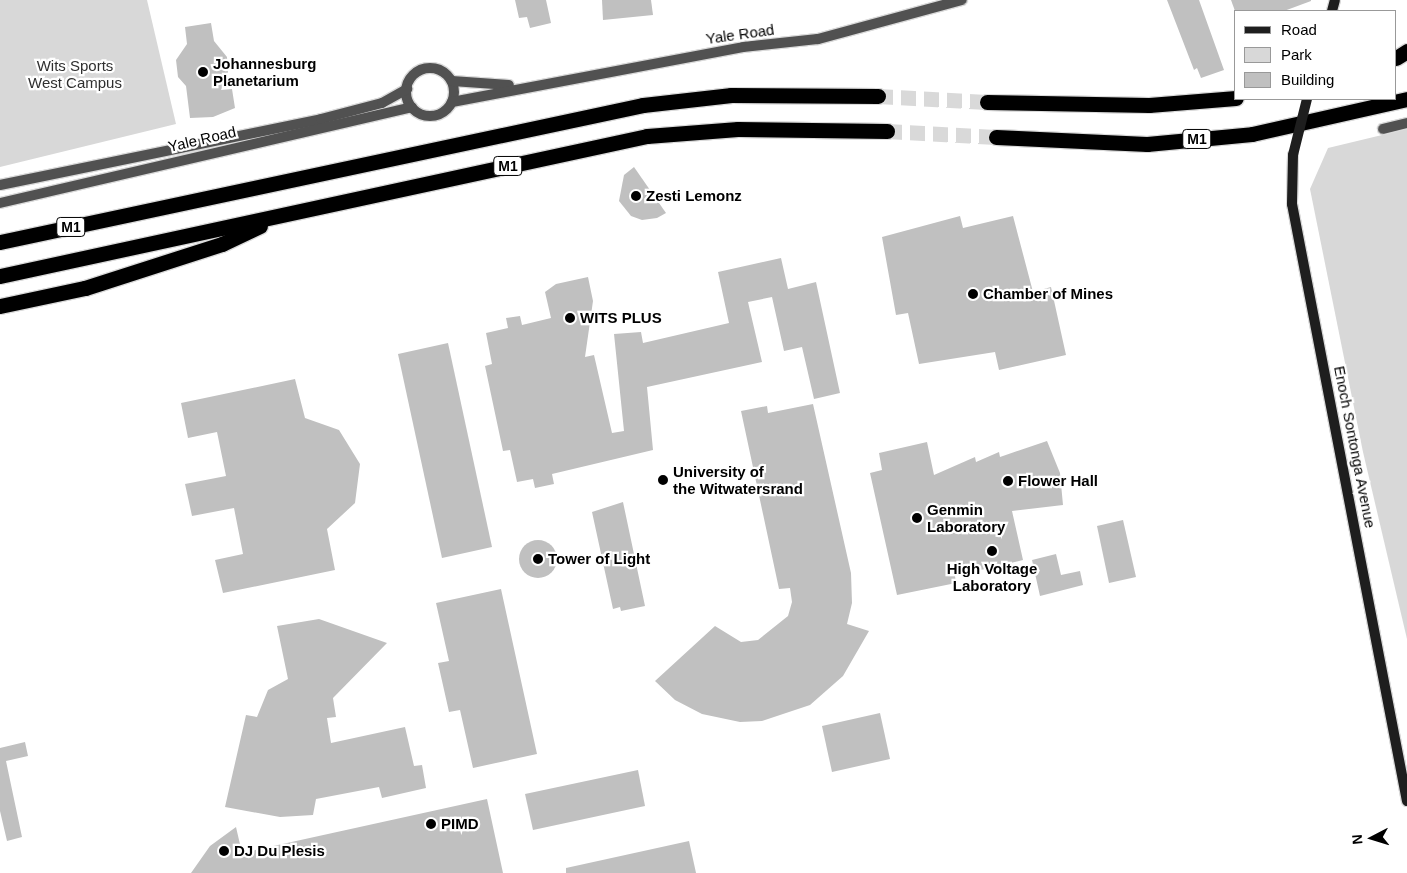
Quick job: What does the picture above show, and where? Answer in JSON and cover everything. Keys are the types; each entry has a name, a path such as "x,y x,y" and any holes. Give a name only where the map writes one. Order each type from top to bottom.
{"highway":[{"name":"M1","path":"0,242 643,105 731,95 878,96"},
{"path":"987,102 1149,105 1234,98"},
{"name":"M1","path":"996,137 1147,144 1252,134 1403,99"},
{"name":"M1","path":"0,276 647,136 738,129 887,131"},
{"path":"0,306 85,288 222,244 273,218"}],"main road":[{"name":"Enoch Sontonga Avenue","path":"1307,100 1293,155 1292,204 1407,801"}],"street":[{"name":"Yale Road","path":"452,102 520,86 743,46 818,39 962,0"},
{"path":"426,68 441,71 452,82 452,102 438,115 419,114 412,107 407,89 414,75 426,68"},
{"name":"Yale Road","path":"452,82 520,86"},
{"name":"Yale Road","path":"0,204 382,103 407,89"},
{"name":"Yale Road","path":"0,185 221,145 412,107"},
{"path":"1383,130 1407,123"}],"green space":[{"name":"Wits Sports West Campus","path":"0,0 147,0 176,124 0,167"},
{"path":"1407,129 1407,639 1363,452 1310,189 1328,148"}],"building":[{"path":"515,0 546,0 551,23 530,28 527,17 519,18"},
{"path":"602,0 651,0 653,15 603,20"},
{"path":"1167,0 1199,0 1224,70 1201,78 1197,68 1194,70"},
{"path":"1231,0 1311,0 1287,10 1235,10"},
{"name":"Johannesburg Planetarium","path":"211,23 214,41 227,57 228,74 221,90 232,89 235,108 213,117 190,118 186,86 178,77 176,60 187,44 185,27"},
{"name":"Zesti Lemonz","path":"634,167 666,213 657,218 642,220 631,216 619,201 624,175"},
{"name":"Chamber of Mines","path":"960,216 963,228 1013,216 1033,292 1051,287 1066,355 999,370 995,352 919,364 908,313 896,315 882,237"},
{"path":"781,258 788,289 816,282 840,393 814,399 802,347 784,351 772,297 748,302 762,362 647,387 653,450 552,474 554,484 535,488 533,479 517,482 510,450 503,451 485,366 492,364 486,333 508,328 506,318 520,316 522,325 551,318 545,292 556,284 588,277 593,301 585,357 594,355 612,433 624,431 614,334 641,332 643,343 729,323 718,272"},
{"path":"448,343 492,547 442,558 398,354"},
{"path":"295,379 305,418 339,430 360,464 355,503 327,529 335,570 223,593 215,560 243,554 234,508 192,516 185,484 226,476 217,432 188,438 181,403"},
{"path":"813,404 851,573 852,603 847,624 869,631 843,676 810,705 762,721 740,722 702,714 675,700 655,681 715,626 741,642 758,640 788,616 792,602 790,588 779,589 741,411 767,406 768,413"},
{"path":"1047,441 1060,473 1063,505 1012,511 1023,560 955,576 956,583 897,595 870,473 882,470 879,453 927,442 934,475 975,457 976,462 999,452 1000,457"},
{"path":"623,502 645,606 621,611 620,607 613,609 592,512"},
{"path":"1123,520 1136,577 1109,583 1097,526"},
{"name":"Tower of Light","path":"538,540 551,546 557,559 551,572 538,578 525,572 519,559 525,546"},
{"path":"1056,554 1061,575 1080,571 1083,585 1040,596 1032,560"},
{"path":"501,589 537,754 473,768 460,710 449,712 438,663 449,661 436,603"},
{"path":"319,619 387,643 333,698 336,717 327,718 331,743 405,727 414,766 422,765 426,788 382,798 379,787 316,799 313,815 280,817 225,807 246,715 257,717 268,690 288,679 277,626"},
{"path":"880,713 890,759 832,772 822,726"},
{"path":"25,742 28,756 6,761 22,837 7,841 0,811 0,748"},
{"path":"638,770 645,806 533,830 525,794"},
{"name":"PIMD","path":"487,799 503,873 191,873 210,846 236,827 242,853"},
{"path":"689,841 696,873 566,873 566,868"}],"tunnel":[{"path":"878,96 987,102"},
{"path":"887,131 996,137"}],"place":[{"name":"Johannesburg Planetarium","path":"203,72"},
{"name":"Zesti Lemonz","path":"636,196"},
{"name":"Chamber of Mines","path":"973,294"},
{"name":"WITS PLUS","path":"570,318"},
{"name":"University of the Witwatersrand","path":"663,480"},
{"name":"Flower Hall","path":"1008,481"},
{"name":"Genmin Laboratory","path":"917,518"},
{"name":"High Voltage Laboratory","path":"992,551"},
{"name":"Tower of Light","path":"538,559"},
{"name":"PIMD","path":"431,824"},
{"name":"DJ Du Plesis","path":"224,851"}]}
